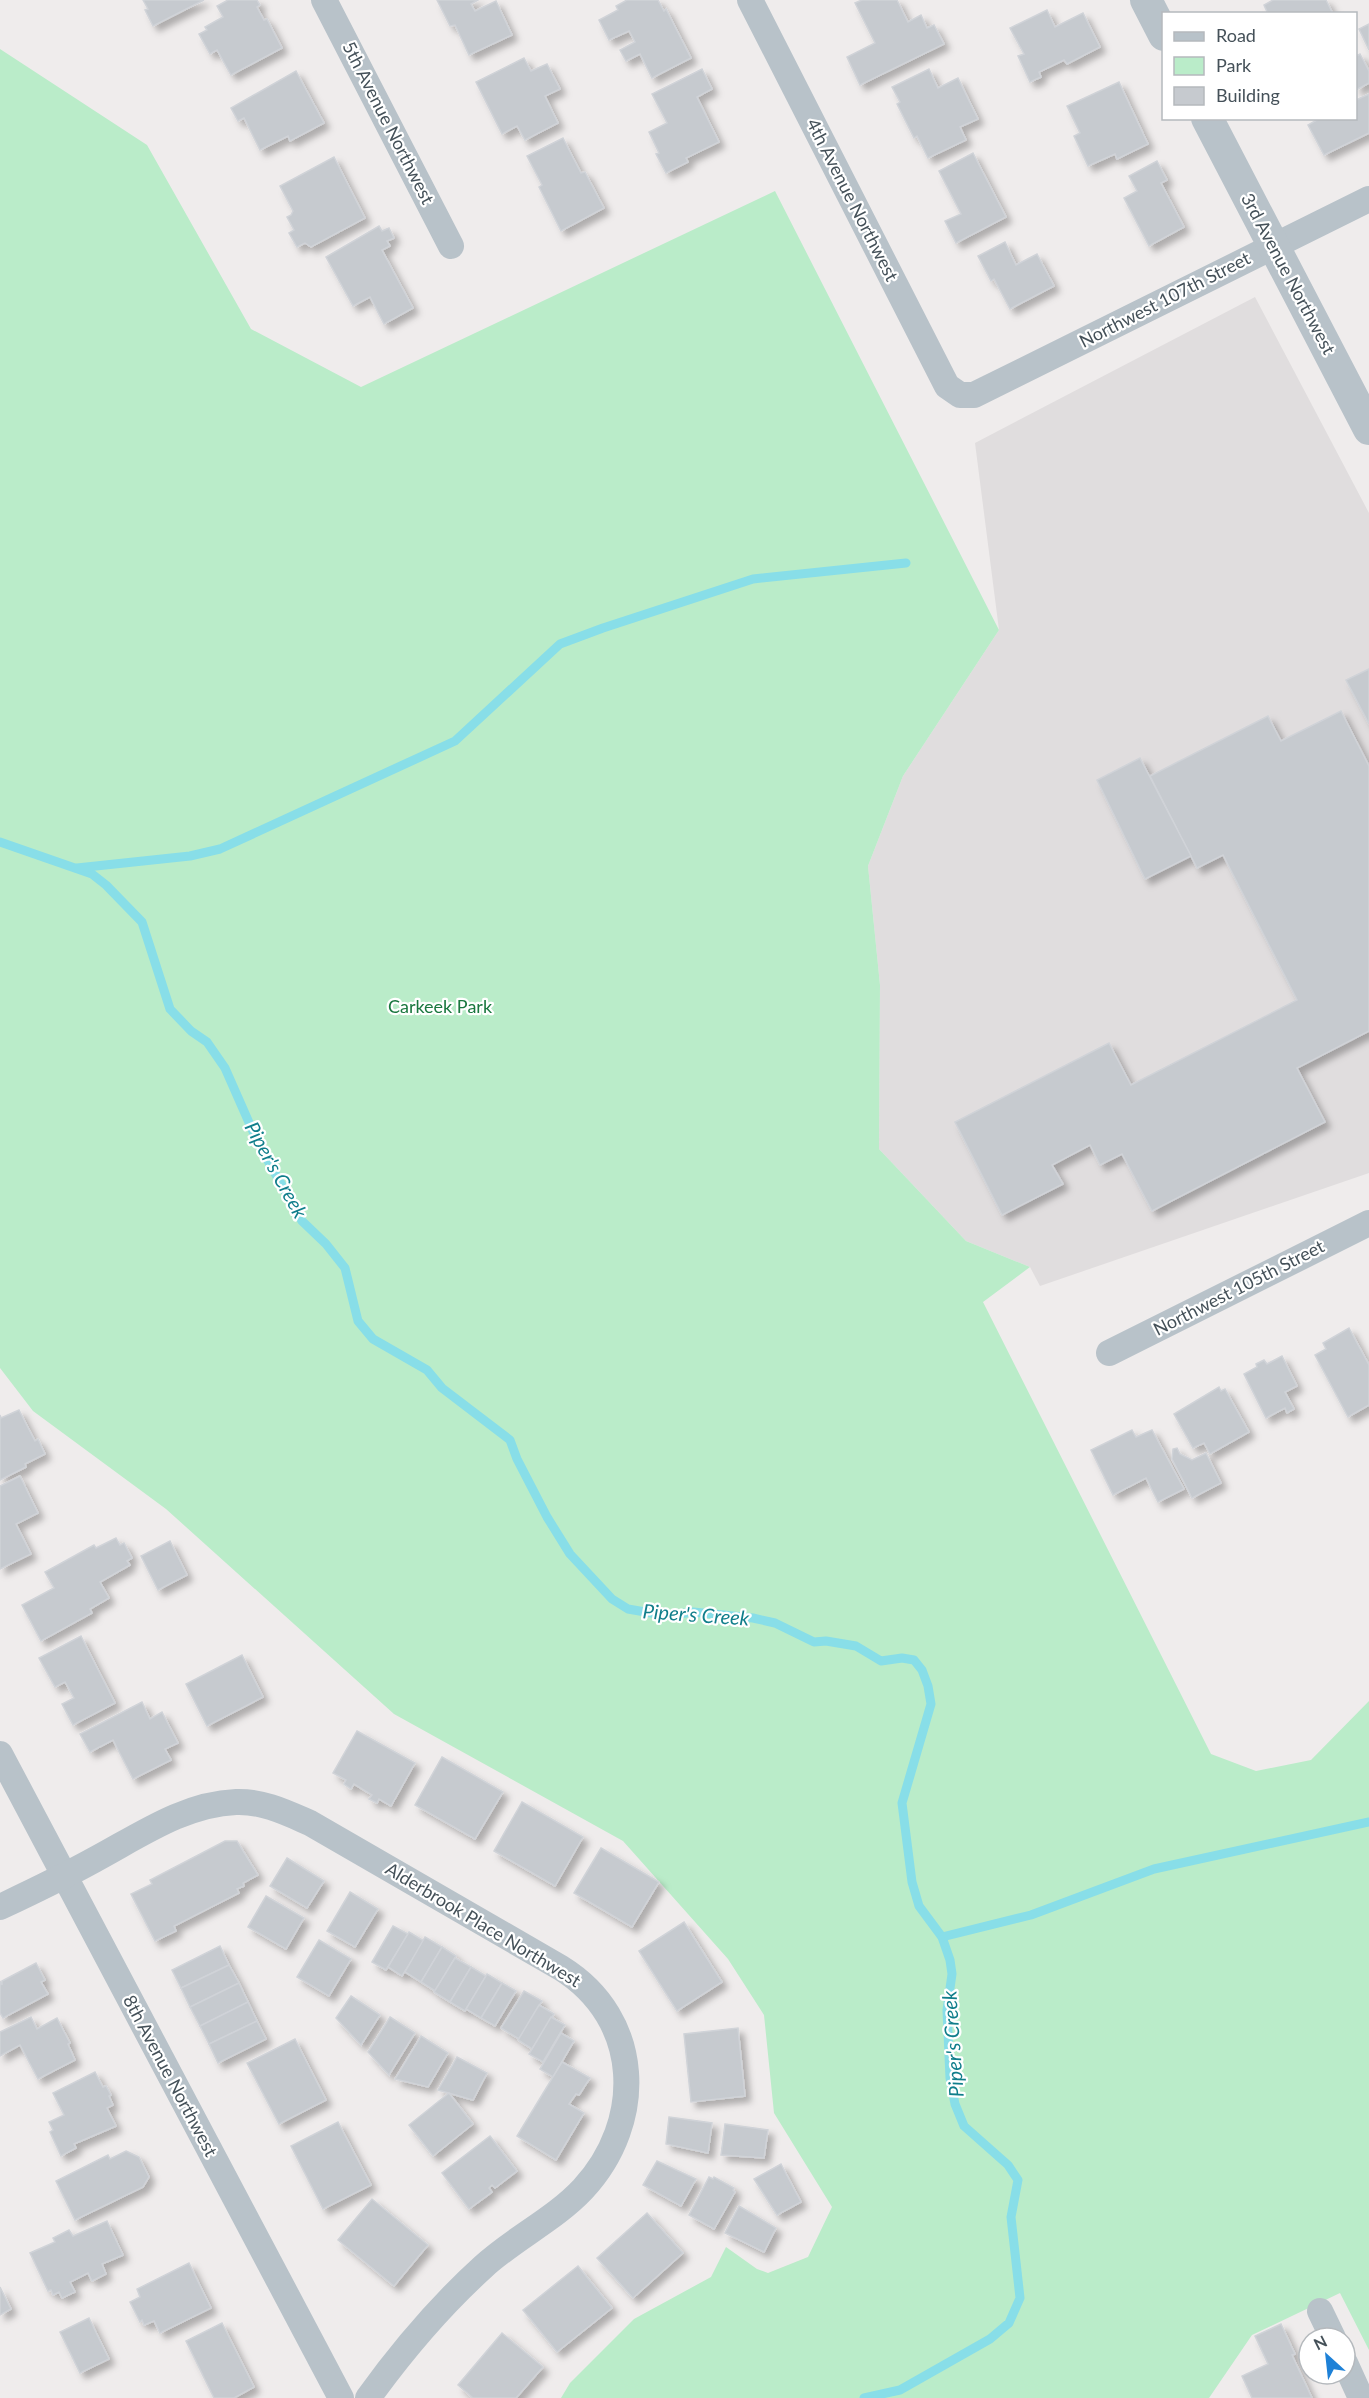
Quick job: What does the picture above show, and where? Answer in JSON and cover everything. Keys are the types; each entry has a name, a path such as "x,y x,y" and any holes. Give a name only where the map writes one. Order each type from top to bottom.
{"street":[{"name":"5th Avenue Northwest","path":"324,0 451,246"},
{"name":"4th Avenue Northwest","path":"750,0 947,386 960,395"},
{"path":"1146,0 1162,31"},
{"name":"3rd Avenue Northwest","path":"1207,120 1369,429"},
{"name":"Northwest 107th Street","path":"960,395 974,395 1369,199"},
{"name":"Northwest 105th Street","path":"1109,1353 1369,1223"},
{"name":"8th Avenue Northwest","path":"0,1754 341,2398"},
{"name":"Alderbrook Place Northwest","path":"64,1876 176,1816 198,1808 237,1802 272,1807 310,1823 578,1978 603,2007 620,2044 627,2077 622,2124 608,2158 581,2191 492,2260 443,2306 368,2398"},
{"path":"0,1907 64,1876"},
{"path":"1320,2311 1327,2326"}],"shaded area":[{"path":"1255,297 1369,513 1369,1173 1040,1286 1030,1267 966,1241 879,1149 880,985 868,866 903,776 999,630 975,443"}],"green space":[{"name":"Carkeek Park","path":"0,49 147,145 251,329 361,387 775,191 999,630 903,776 868,866 880,985 879,1149 966,1241 1030,1267 983,1302 1211,1754 1256,1771 1311,1760 1369,1701 1369,2350 1340,2293 1252,2335 1209,2398 561,2398 570,2383 634,2319 711,2277 726,2247 757,2269 768,2273 808,2257 832,2207 774,2113 764,2015 728,1959 623,1841 394,1714 166,1509 33,1411 0,1368"}],"building":[{"path":"143,0 204,0 153,26"},
{"path":"228,0 257,0 260,5 257,7 264,20 267,19 282,48 231,75 217,50 210,54 199,34 207,30 205,27 223,17 217,6"},
{"path":"437,0 478,0 471,4 475,11 496,1 512,35 469,55 455,25 450,26"},
{"path":"627,0 658,0 664,11 666,9 691,58 652,78 640,54 626,61 620,50 635,42 629,31 609,40 599,20 618,10 616,6"},
{"path":"862,0 897,0 908,22 921,15 927,28 934,25 944,44 860,85 847,57 875,43 855,3"},
{"path":"1273,0 1326,0 1332,12 1267,12 1264,5"},
{"path":"1047,10 1055,27 1083,13 1100,47 1067,64 1064,60 1039,72 1041,77 1030,82 1018,56 1024,54 1010,28"},
{"path":"1369,24 1369,50 1359,29"},
{"path":"1360,54 1369,71 1369,83 1357,89 1357,56"},
{"path":"524,58 531,71 547,64 560,89 545,96 558,123 525,140 517,126 502,134 476,82"},
{"path":"702,69 712,89 697,97 719,142 686,158 688,162 666,173 656,154 659,153 649,132 667,123 652,94"},
{"path":"929,69 938,88 958,78 978,119 960,127 966,140 928,158 917,136 914,138 897,104 900,102 892,87"},
{"path":"296,71 324,123 290,141 288,136 260,150 244,118 238,121 231,108"},
{"path":"1119,82 1148,144 1117,159 1115,154 1088,166 1074,136 1080,133 1067,106"},
{"path":"1369,94 1369,133 1324,155 1308,125 1317,120 1357,120 1357,100"},
{"path":"563,138 581,173 585,172 604,208 561,231 539,187 542,185 527,156"},
{"path":"973,153 1006,217 956,243 945,221 961,214 939,171"},
{"path":"334,157 365,218 311,247 305,243 297,247 289,233 294,230 287,217 293,211 280,186"},
{"path":"1157,161 1167,180 1161,183 1184,227 1149,246 1124,198 1137,191 1129,176"},
{"path":"379,226 382,231 389,228 394,238 387,241 390,246 382,250 413,308 384,324 370,297 353,306 326,257"},
{"path":"1005,242 1016,265 1037,254 1054,286 1010,309 994,279 991,281 978,256"},
{"path":"1369,669 1369,724 1346,680"},
{"path":"1341,711 1369,766 1369,1031 1297,1068 1325,1122 1152,1211 1122,1154 1100,1165 1090,1145 1052,1165 1063,1184 1002,1215 955,1122 1109,1043 1131,1085 1297,1000 1223,855 1197,868 1150,776 1268,716 1281,741"},
{"path":"1140,758 1191,856 1145,879 1097,780"},
{"path":"1349,1328 1369,1365 1369,1405 1348,1417 1315,1355 1326,1349 1323,1343"},
{"path":"1282,1356 1297,1386 1285,1392 1294,1409 1287,1413 1285,1408 1266,1418 1244,1374 1264,1360 1267,1364"},
{"path":"1219,1387 1221,1391 1225,1389 1249,1432 1210,1454 1204,1443 1193,1448 1174,1414"},
{"path":"19,1410 35,1441 38,1439 45,1454 0,1480 0,1415 1,1418"},
{"path":"1132,1430 1136,1437 1152,1430 1184,1489 1158,1502 1146,1478 1113,1495 1091,1450"},
{"path":"1177,1448 1180,1454 1192,1460 1206,1453 1221,1483 1192,1498 1172,1459 1173,1449"},
{"path":"20,1476 38,1513 16,1524 31,1554 0,1569 0,1486"},
{"path":"116,1538 120,1545 124,1543 132,1558 127,1561 130,1565 100,1582 109,1598 90,1609 92,1613 41,1641 22,1605 54,1588 45,1572 94,1545 96,1548"},
{"path":"170,1541 187,1575 158,1590 141,1556"},
{"path":"81,1636 115,1703 73,1725 62,1704 74,1698 65,1682 55,1687 39,1658"},
{"path":"242,1655 263,1697 207,1726 186,1684"},
{"path":"142,1702 150,1719 162,1712 178,1743 165,1749 171,1760 133,1779 113,1740 90,1752 80,1734"},
{"path":"357,1731 415,1763 391,1806 379,1799 377,1803 369,1799 372,1795 354,1784 351,1789 344,1784 346,1780 333,1773"},
{"path":"442,1757 503,1792 475,1839 415,1805"},
{"path":"522,1802 583,1837 555,1886 494,1851"},
{"path":"225,1841 237,1841 258,1875 243,1883 244,1886 237,1889 239,1893 174,1926 176,1931 155,1941 131,1894 152,1884 150,1880"},
{"path":"601,1848 659,1882 632,1927 574,1893"},
{"path":"287,1858 324,1881 307,1908 270,1886"},
{"path":"350,1892 378,1909 355,1947 327,1931"},
{"path":"266,1896 304,1918 286,1949 248,1927"},
{"path":"684,1922 722,1982 677,2011 639,1951"},
{"path":"393,1926 408,1934 386,1970 372,1962"},
{"path":"409,1932 424,1941 402,1976 388,1967"},
{"path":"425,1937 442,1947 421,1982 405,1972"},
{"path":"319,1940 351,1959 329,1996 297,1977"},
{"path":"220,1946 229,1965 181,1988 172,1970"},
{"path":"442,1947 456,1956 435,1991 421,1982"},
{"path":"455,1958 471,1967 450,2002 434,1992"},
{"path":"36,1963 45,1980 41,1982 48,1994 3,2018 0,2013 0,1981 2,1985 2,1981"},
{"path":"229,1965 239,1983 190,2007 181,1988"},
{"path":"471,1967 486,1976 465,2011 450,2002"},
{"path":"487,1974 502,1983 481,2018 466,2009"},
{"path":"239,1983 248,2002 200,2026 190,2007"},
{"path":"502,1983 516,1991 495,2026 481,2018"},
{"path":"524,1991 542,2001 519,2039 501,2028"},
{"path":"351,1996 380,2015 361,2045 336,2018"},
{"path":"248,2002 257,2021 209,2044 200,2026"},
{"path":"539,2005 554,2014 532,2049 518,2040"},
{"path":"31,2017 37,2029 57,2018 70,2043 68,2044 75,2060 38,2079 20,2045 0,2056 0,2032"},
{"path":"390,2017 415,2033 389,2075 368,2052"},
{"path":"551,2017 565,2025 543,2062 529,2054"},
{"path":"257,2021 266,2039 218,2063 209,2044"},
{"path":"738,2028 745,2096 691,2102 684,2034"},
{"path":"561,2033 574,2041 553,2077 540,2069"},
{"path":"421,2036 448,2053 428,2087 395,2079"},
{"path":"295,2039 326,2100 279,2124 247,2063"},
{"path":"457,2057 487,2073 473,2100 438,2090"},
{"path":"562,2062 590,2078 579,2095 576,2094 569,2104 584,2113 556,2160 517,2136"},
{"path":"95,2072 103,2087 106,2086 111,2095 109,2096 113,2105 107,2108 116,2126 74,2144 76,2148 61,2156 50,2132 53,2130 49,2122 64,2115 53,2093"},
{"path":"449,2093 473,2124 433,2156 409,2125"},
{"path":"669,2117 712,2123 708,2153 666,2144"},
{"path":"338,2122 371,2185 323,2209 291,2146"},
{"path":"725,2124 768,2130 764,2158 721,2155"},
{"path":"490,2136 517,2171 495,2188 492,2185 489,2188 492,2192 469,2209 442,2173"},
{"path":"126,2151 139,2157 149,2177 143,2187 75,2220 56,2181 108,2155 110,2159"},
{"path":"657,2161 696,2179 681,2206 643,2185"},
{"path":"781,2164 801,2202 777,2215 754,2179"},
{"path":"709,2177 713,2179 714,2177 734,2188 735,2192 714,2229 689,2215"},
{"path":"372,2199 428,2245 394,2286 338,2240"},
{"path":"739,2206 776,2228 764,2252 725,2233"},
{"path":"647,2213 683,2253 633,2298 597,2258"},
{"path":"107,2221 123,2255 102,2264 106,2274 92,2281 88,2273 70,2282 75,2292 62,2298 59,2292 53,2295 51,2290 48,2291 30,2253 55,2242 53,2238 69,2230 73,2236"},
{"path":"189,2263 211,2308 160,2333 154,2321 144,2325 142,2320 140,2322 130,2302 140,2297 137,2289"},
{"path":"578,2266 612,2308 557,2352 523,2310"},
{"path":"0,2287 11,2309 0,2315"},
{"path":"89,2318 109,2359 80,2373 60,2332"},
{"path":"222,2323 254,2387 234,2398 214,2398 186,2341"},
{"path":"1281,2324 1295,2354 1292,2355 1297,2366 1297,2386 1306,2386 1312,2398 1252,2398 1242,2376 1268,2364 1255,2336"},
{"path":"502,2333 543,2367 516,2398 473,2398 458,2385"}],"waterway":[{"path":"77,868 190,856 220,849 455,741 560,644 603,628 753,579 906,563"},
{"name":"Piper's Creek","path":"0,842 92,874 142,922 170,1009 191,1031 207,1042 225,1068 258,1143 302,1221 326,1244 345,1268 358,1321 373,1339 427,1370 442,1388 510,1440 517,1459 547,1517 570,1554 612,1599 628,1609 651,1613 671,1615 693,1612 753,1618 775,1623 814,1642 826,1641 856,1646 881,1661 902,1658 914,1660 922,1670 931,1704 902,1803 912,1882 919,1906 942,1937 950,1960 952,1974 947,2010 950,2078 955,2104 964,2126 1008,2165 1018,2180 1011,2217 1020,2298 1009,2323 990,2339 900,2390 864,2398"},
{"path":"942,1937 1031,1915 1154,1869 1369,1822"}]}
